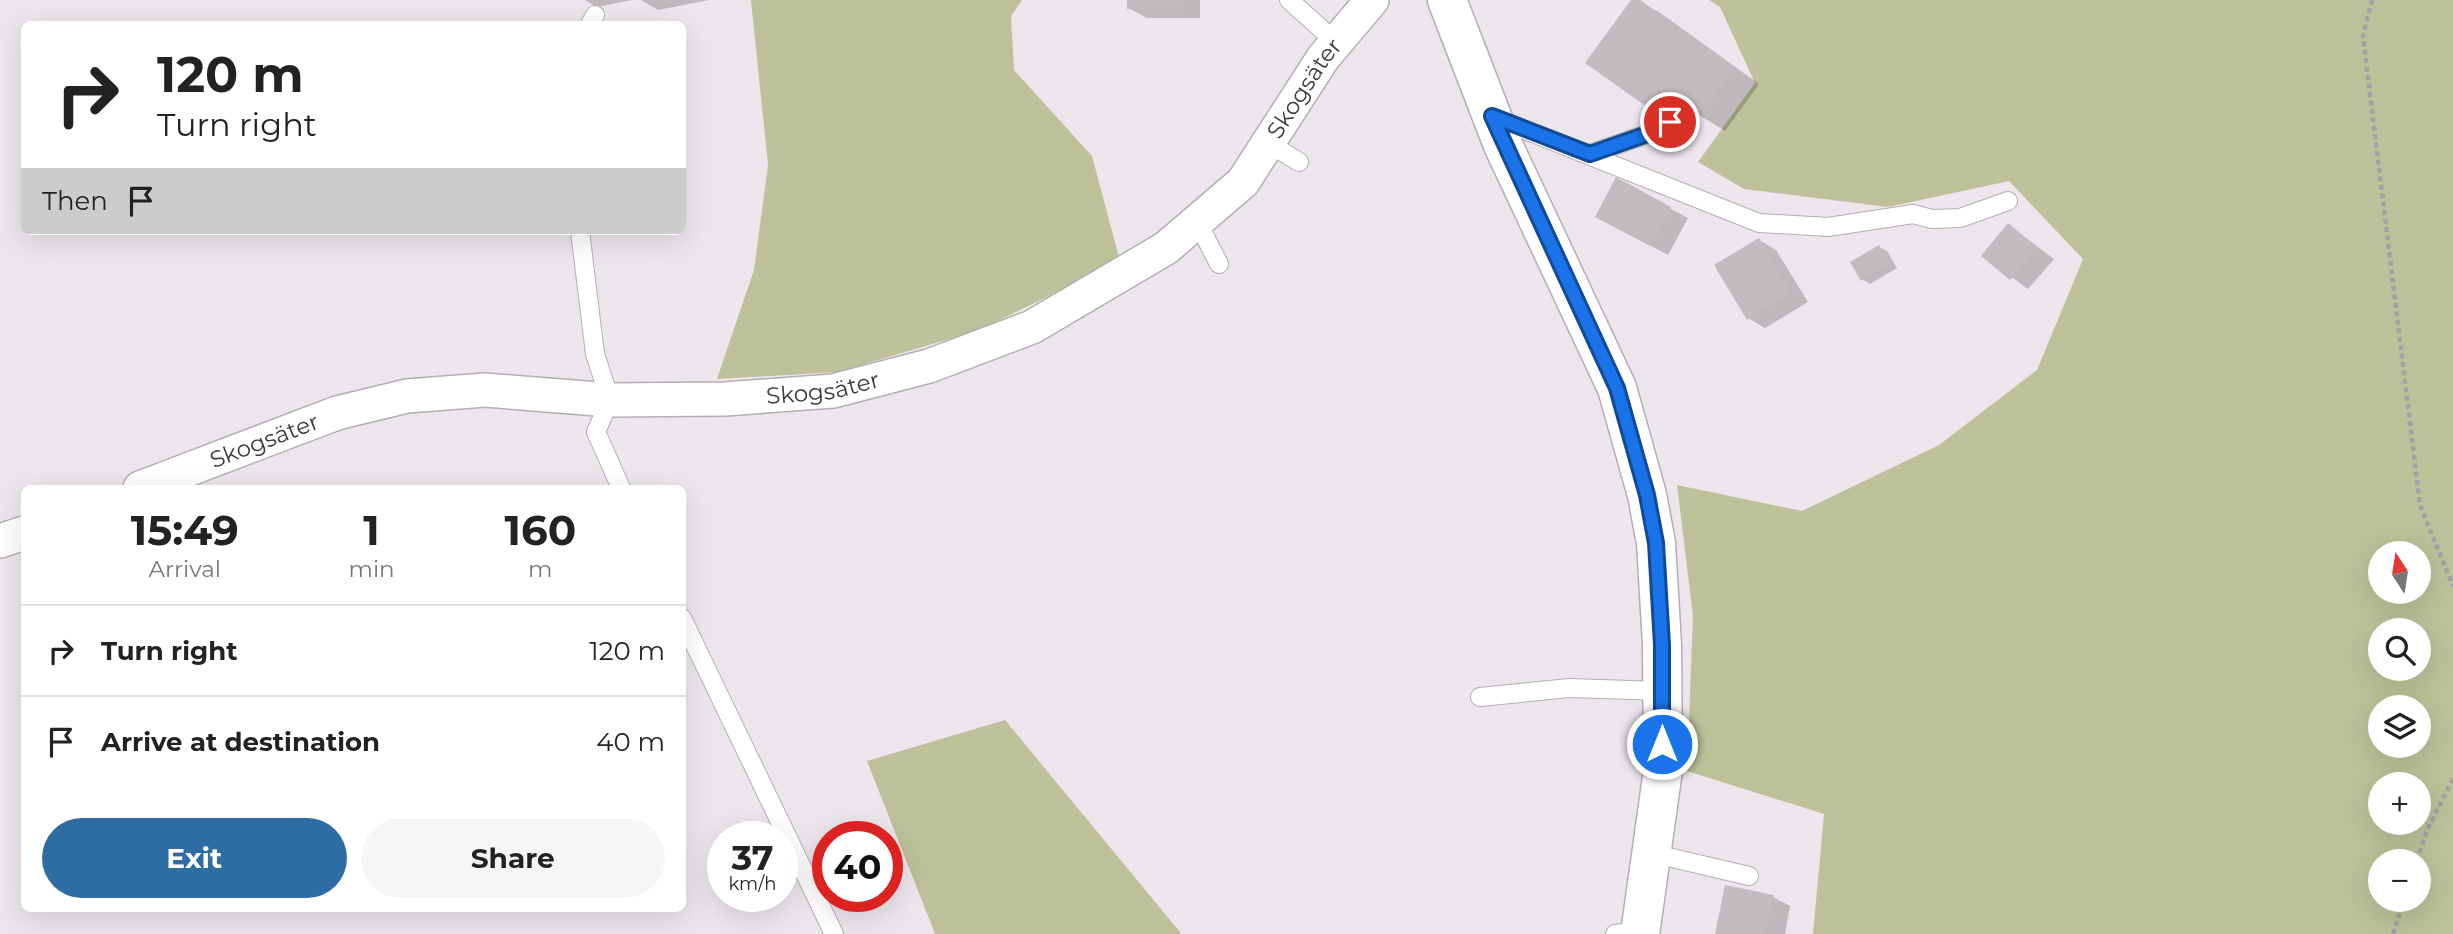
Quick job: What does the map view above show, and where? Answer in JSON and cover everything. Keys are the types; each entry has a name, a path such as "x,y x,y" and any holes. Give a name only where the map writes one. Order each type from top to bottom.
{"street":[{"name":"Skogsäter","path":"148,485 337,413 407,396 485,390 610,400 725,398 833,391 929,366 1032,327 1166,248 1243,182 1336,42 1372,0"},
{"path":"1447,0 1492,116 1617,388 1647,495 1656,543 1662,770 1651,853 1631,933"},
{"path":"0,541 21,534"}],"lane":[{"path":"1289,0 1336,42"},
{"path":"1492,116 1590,154 1698,201 1759,223 1828,227 1913,214 1932,219 1960,218 2008,201"},
{"path":"1590,154 1653,132 1670,122"},
{"path":"1268,143 1299,162"},
{"path":"1197,221 1219,264"},
{"path":"580,235 595,354 610,400 596,432 620,485"},
{"path":"686,626 834,934"},
{"path":"1480,696 1569,688 1662,691"},
{"path":"1651,853 1749,876"}],"path":[{"path":"2372,0 2362,36 2420,505 2453,586"},
{"path":"2421,849 2453,779"},
{"path":"2393,934 2400,912"}],"green space":[{"path":"751,0 1022,0 1011,16 1014,70 1092,156 1120,261 979,330 838,372 717,379 754,270 768,165"},
{"path":"1709,0 2453,0 2453,934 1813,934 1824,814 1687,771 1693,616 1677,485 1802,511 1939,445 2037,370 2083,259 2009,181 1888,207 1744,189 1698,162 1755,83 1720,7"},
{"path":"1005,720 1180,934 935,934 903,853 903,821 891,821 867,761"}],"building":[{"path":"1127,0 1183,0 1183,9 1127,9"},
{"path":"1631,0 1640,0 1735,68 1699,118 1659,89 1647,107 1585,63"},
{"path":"1616,177 1671,207 1650,246 1595,217"},
{"path":"2008,223 2038,248 2010,280 1981,256"},
{"path":"1759,238 1792,292 1747,320 1714,265"},
{"path":"1879,245 1890,263 1861,281 1850,262"},
{"path":"1725,885 1774,895 1766,934 1715,934"}],"route":[{"path":"1662,744 1662,645 1656,543 1647,495 1617,388 1503,145 1492,116 1590,154 1653,132 1670,122"}]}
